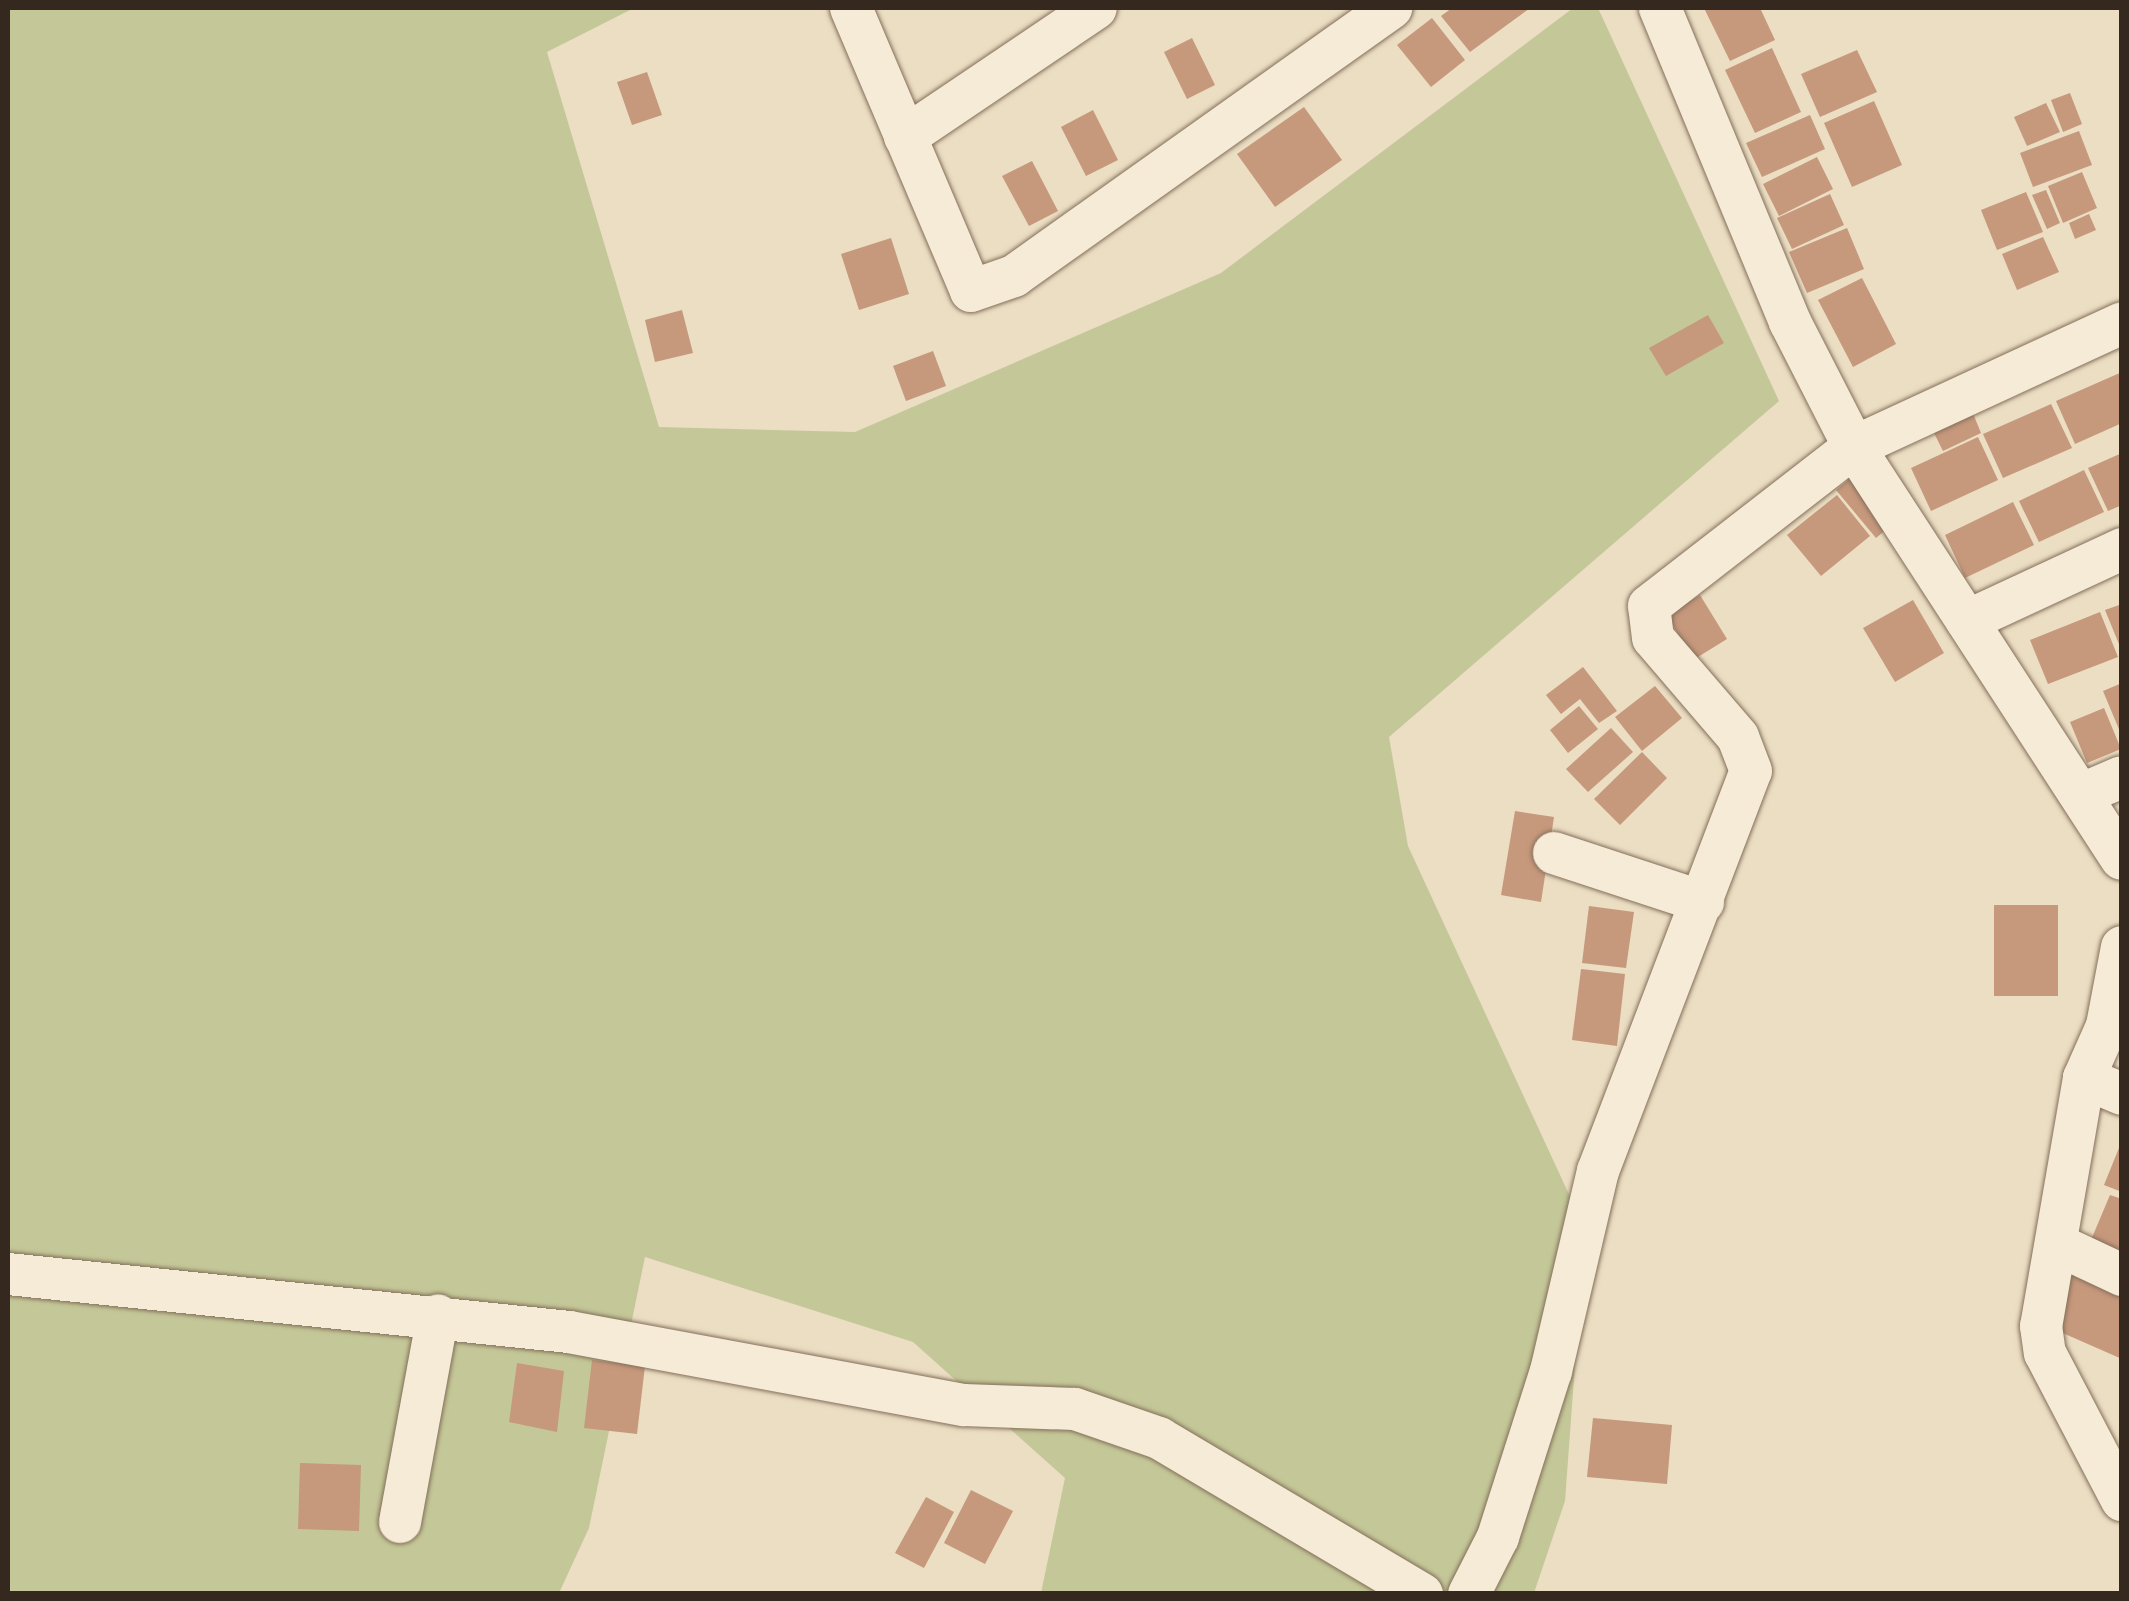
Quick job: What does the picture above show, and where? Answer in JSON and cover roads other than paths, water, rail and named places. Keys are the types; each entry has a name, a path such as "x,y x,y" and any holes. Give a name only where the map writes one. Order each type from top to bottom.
{"street":[{"path":"851,8 971,291 1014,276 1390,8"},
{"path":"905,137 1096,8"},
{"path":"1660,8 1790,322 1854,447 2122,859"},
{"path":"1469,1594 1498,1538 1551,1371 1598,1170 1748,789 1749,757 1652,638 1650,606 1854,447 2122,322"},
{"path":"1966,621 2122,550"},
{"path":"2082,794 2122,776"},
{"path":"1554,853 1702,902"},
{"path":"2122,947 2106,1026 2103,1086 2056,1244 2045,1353 2122,1500"},
{"path":"2056,1244 2122,1275"},
{"path":"8,1274 438,1315 707,1352 964,1406 1106,1417 1159,1438 1422,1594"},
{"path":"400,1522 438,1315"}]}
